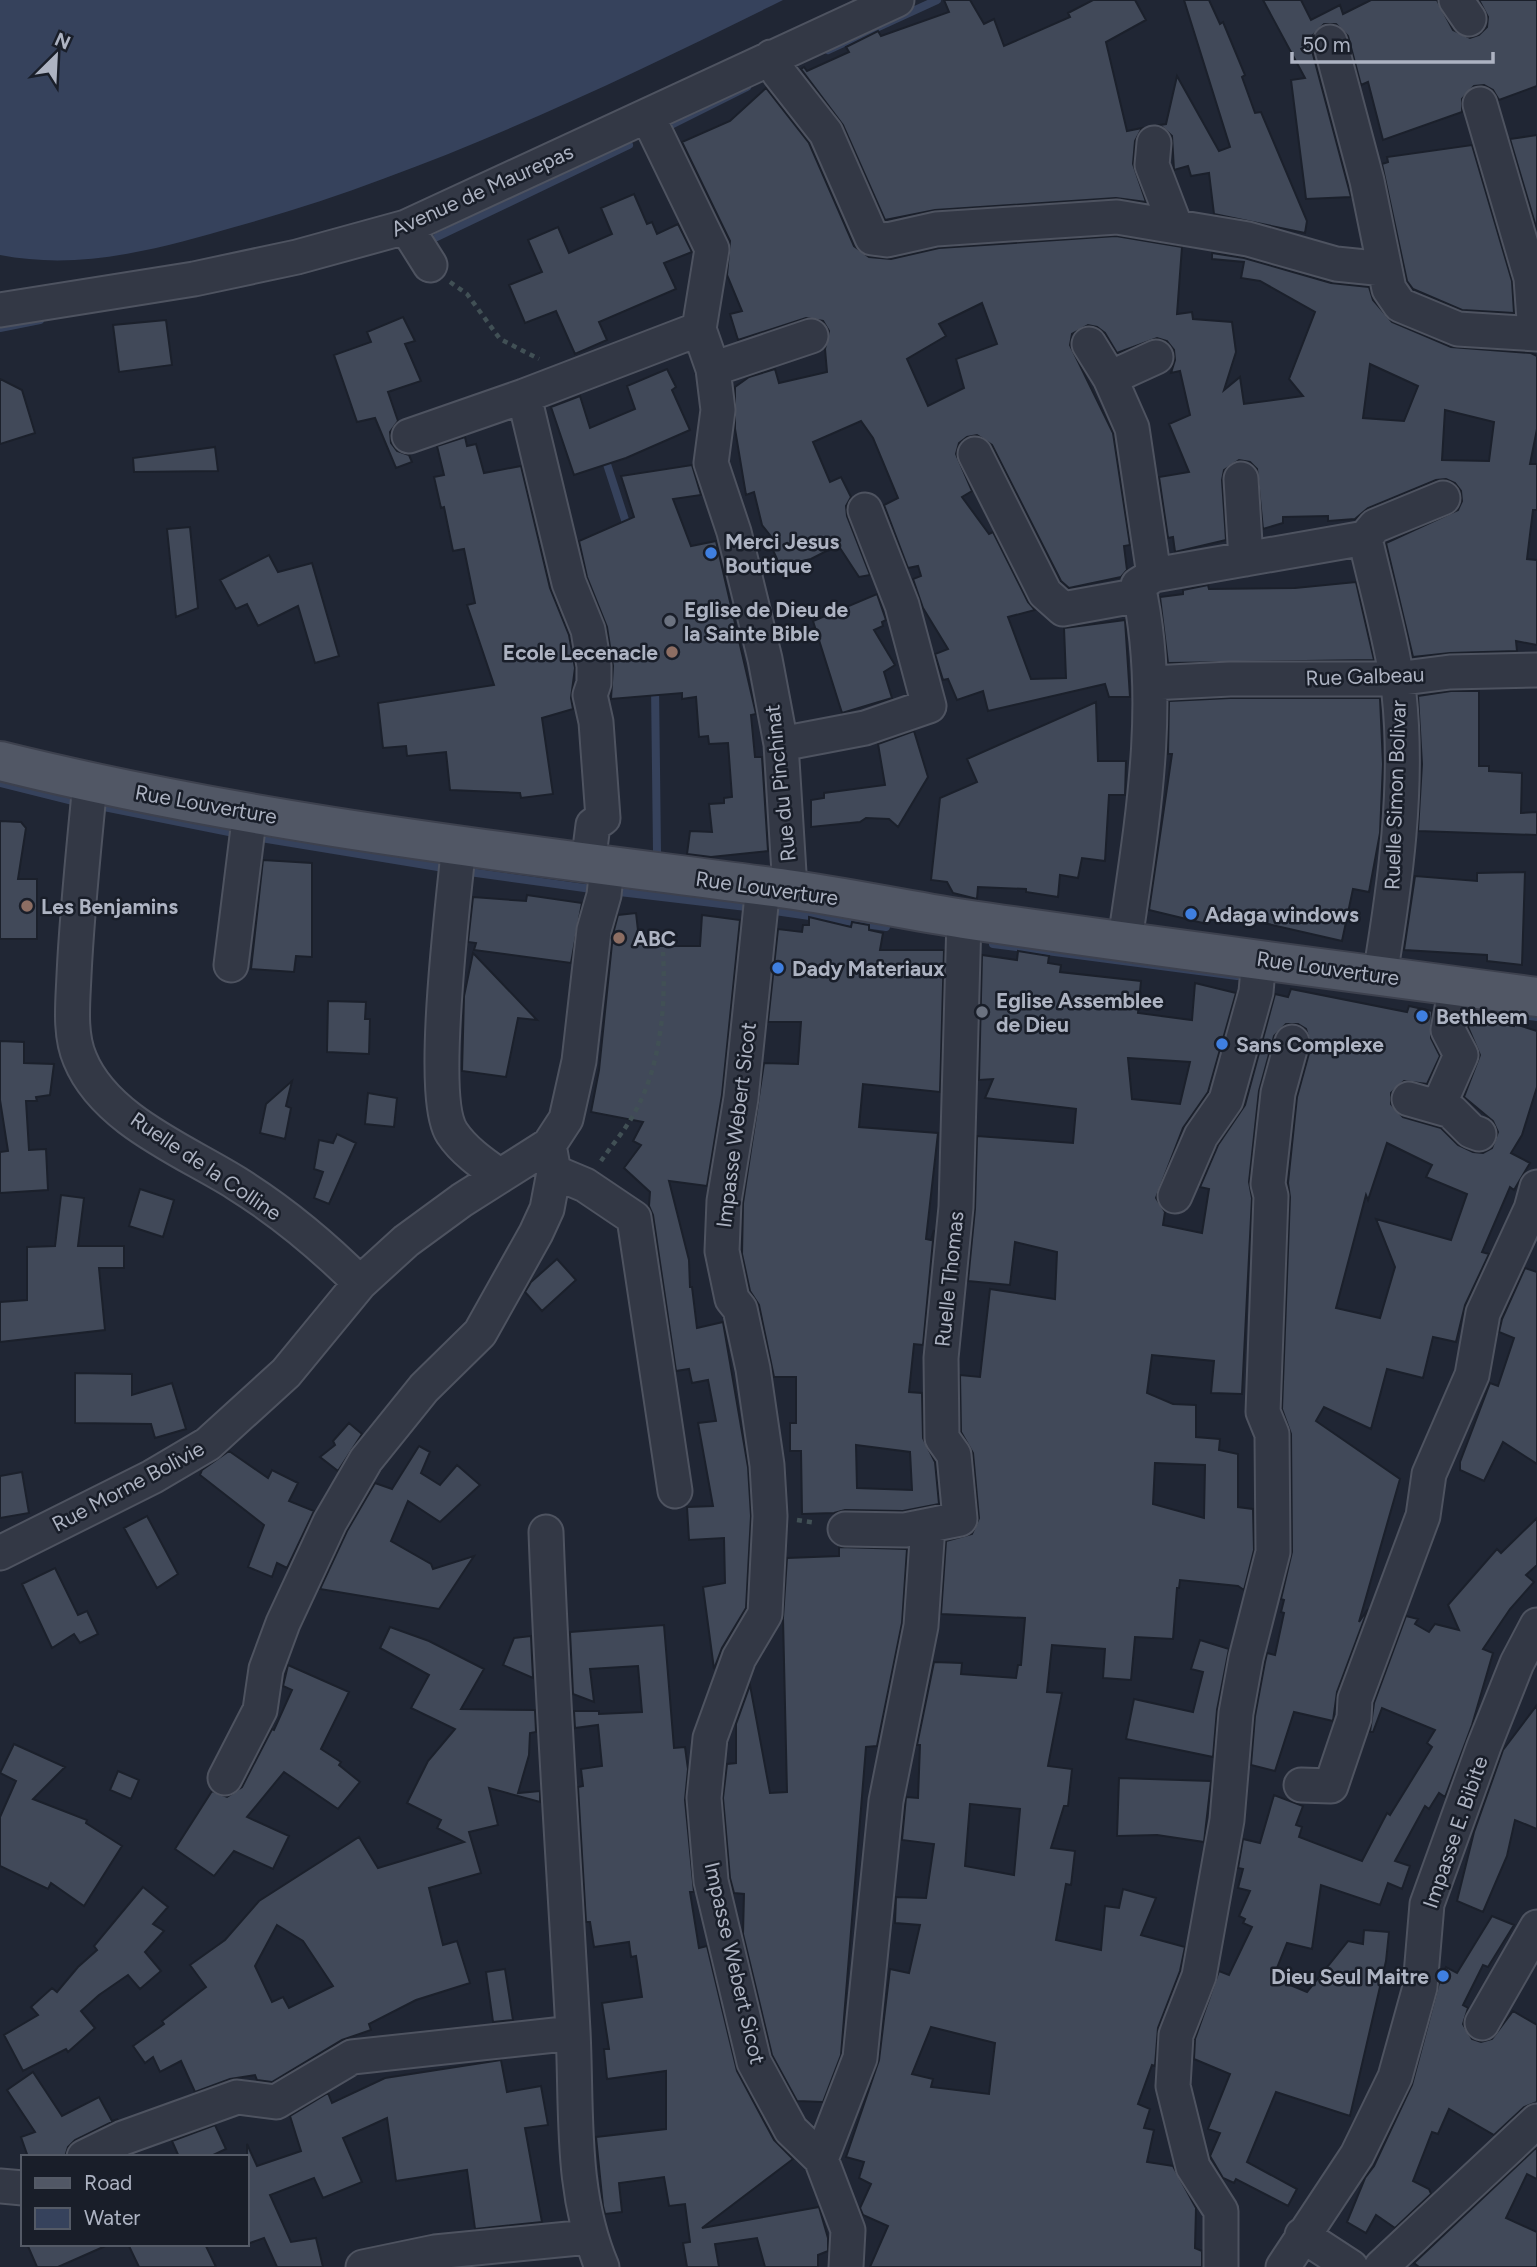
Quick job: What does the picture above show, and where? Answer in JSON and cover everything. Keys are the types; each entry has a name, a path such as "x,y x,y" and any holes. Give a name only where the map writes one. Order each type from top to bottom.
{"main road":[{"name":"Rue Louverture","path":"0,761 89,798 248,828 457,861 769,899 964,919 1537,997"}],"street":[{"name":"Avenue de Maurepas","path":"0,310 194,279 298,257 406,227 504,179 775,66 897,0"},
{"path":"1330,41 1367,181 1390,289 1400,305 1458,329 1536,334 1531,278 1480,104"},
{"path":"775,66 826,133 872,238 887,240 936,229 975,229 1089,217 1117,217 1248,239 1336,264 1385,269"},
{"name":"Rue du Pinchinat","path":"648,117 712,249 699,329 713,369 718,410 711,463 734,532 765,659 781,744 769,899"},
{"path":"1154,143 1152,165 1175,225"},
{"path":"406,227 430,265"},
{"path":"409,436 524,396 570,376 699,329"},
{"path":"713,369 811,336"},
{"path":"1089,344 1110,379 1132,428 1147,585 1144,607 1151,683 1143,813 1125,940"},
{"path":"1110,379 1156,358"},
{"path":"225,1778 260,1710 266,1669 283,1623 330,1522 366,1460 424,1388 480,1333 547,1209 552,1159 566,1119 579,1061 601,878 593,825 603,818 596,722 590,695 594,683 594,666 587,631 569,583 524,396"},
{"path":"975,454 1045,593 1063,610 1246,559 1365,538 1375,526 1443,498"},
{"path":"1241,479 1246,559"},
{"path":"781,744 865,728 929,706 902,605 865,510"},
{"name":"Ruelle Simon Bolivar","path":"1365,538 1399,693 1397,876 1380,975"},
{"name":"Rue Galbeau","path":"1151,683 1396,679 1450,672 1537,670"},
{"name":"Ruelle de la Colline","path":"89,798 76,916 72,1018 80,1059 104,1096 156,1137 236,1182 324,1247 360,1283"},
{"path":"230,965 248,828"},
{"path":"457,861 442,1041 442,1108 451,1132 470,1154 500,1177"},
{"name":"Impasse Webert Sicot","path":"769,899 724,1201 722,1251 732,1299 740,1309 753,1369 767,1465 770,1516 765,1614 739,1658 710,1738 705,1811 711,1881 754,2062 791,2130 821,2160"},
{"name":"Ruelle Thomas","path":"845,1529 905,1530 960,1519 954,1455 942,1438 941,1358 956,1207 964,919"},
{"path":"1175,1196 1201,1136 1226,1100 1256,992 1259,958"},
{"path":"1456,986 1448,1030 1461,1055 1424,1102 1451,1111 1471,1131 1479,1133"},
{"path":"1221,2267 1221,2211 1193,2167 1173,2086 1176,2035 1199,1976 1227,1820 1236,1713 1244,1669 1273,1552 1272,1434 1264,1412 1271,1196 1268,1184 1278,1093 1292,1042"},
{"path":"360,1283 406,1241 500,1177 552,1159"},
{"path":"552,1159 634,1219 675,1491"},
{"path":"1301,1785 1331,1786 1354,1718 1355,1699 1423,1516 1429,1474 1472,1375 1483,1313 1531,1209 1537,1187"},
{"name":"Rue Morne Bolivie","path":"0,1553 152,1476 208,1444 286,1373 360,1283"},
{"path":"846,2267 848,2230 821,2160 860,2058 886,1801 921,1626 928,1525"},
{"path":"363,2267 435,2252 596,2252 576,2159 573,2033 558,1808 546,1532"},
{"name":"Impasse E. Bibite","path":"1283,2267 1357,2155 1395,2077 1420,1987 1427,1904 1484,1746 1517,1663 1537,1625"},
{"path":"1482,2023 1537,1927"},
{"path":"88,2155 123,2138 237,2097 276,2102 352,2057 573,2033"},
{"path":"1381,2267 1537,2121"},
{"path":"0,2186 21,2188"},
{"path":"1302,2235 1351,2267"}],"path":[{"path":"430,265 467,294 483,320 500,338 561,367 570,376"},
{"path":"585,1185 635,1111 653,1069 665,982 663,952"},
{"path":"770,1516 845,1529"}],"water":[{"path":"0,0 783,0 578,98 368,184 297,209 169,245 114,256 57,260 0,255"}],"building":[{"path":"944,0 970,0 984,24 994,19 1004,46 1070,17 1068,13 1093,0 1135,0 1146,20 1106,42 1127,131 1142,128 1135,141 1133,164 1146,202 1116,198 935,210 885,220 843,125 801,69 804,67 807,71 849,52 846,47 878,31 881,36 949,12"},
{"path":"1184,0 1209,0 1220,24 1223,22 1245,75 1242,77 1255,113 1261,112 1307,221 1305,233 1214,214 1209,173 1191,176 1188,166 1174,170 1172,136 1160,125 1166,124 1177,76 1219,151 1230,147"},
{"path":"1263,0 1301,0 1311,20 1340,5 1343,14 1371,0 1437,0 1453,30 1470,38 1479,35 1487,27 1488,17 1479,0 1537,0 1537,86 1499,100 1493,90 1484,85 1474,86 1462,99 1462,112 1383,140 1368,82 1361,85 1348,36 1336,24 1324,24 1312,36 1311,47 1351,197 1306,199 1291,80 1305,78"},
{"path":"766,88 809,143 854,246 869,257 891,259 939,248 1116,236 1182,247 1177,314 1192,312 1193,319 1232,322 1236,352 1224,390 1240,377 1244,404 1303,396 1289,379 1315,312 1260,281 1241,278 1244,262 1212,259 1212,253 1244,258 1331,283 1369,287 1373,300 1392,322 1451,347 1531,353 1537,356 1537,429 1530,464 1537,464 1537,510 1533,510 1527,559 1537,560 1537,645 1516,641 1517,651 1413,657 1386,543 1458,510 1462,501 1461,491 1455,483 1446,479 1436,480 1368,508 1355,519 1328,521 1328,516 1283,517 1283,523 1263,529 1257,469 1250,462 1239,460 1224,470 1222,480 1226,540 1175,552 1173,537 1168,538 1159,477 1189,472 1169,424 1190,415 1180,371 1171,373 1175,360 1174,350 1167,341 1157,338 1117,353 1105,333 1088,325 1072,334 1070,345 1113,433 1130,545 1124,546 1127,570 1121,577 1069,588 1061,581 992,445 977,435 967,437 959,443 956,454 972,491 962,497 989,534 993,532 1028,602 1035,610 1008,617 1031,679 1066,678 1064,628 1125,620 1130,697 1109,697 1105,684 988,711 983,691 957,700 948,679 943,680 935,654 948,649 923,608 913,579 921,576 918,566 908,568 884,505 898,498 873,438 861,421 813,442 830,482 841,477 851,497 846,506 847,516 870,575 859,577 838,545 811,559 780,566 772,548 777,544 762,525 754,492 746,495 735,429 735,387 749,377 775,369 779,383 827,372 825,349 829,331 823,321 806,318 738,340 730,314 742,311 727,275 730,241 682,142 730,121","holes":["982,303 997,344 956,359 964,388 928,406 907,359 946,336 939,324","1370,364 1418,386 1404,421 1363,418","1445,410 1494,422 1489,461 1442,460"]},
{"path":"1537,135 1537,230 1510,139"},
{"path":"1472,145 1512,281 1514,313 1462,310 1413,289 1407,281 1382,164 1388,162 1387,157"},
{"path":"634,194 647,224 652,222 657,234 678,224 692,252 664,263 676,289 599,322 607,340 575,354 556,311 525,323 509,285 542,272 528,240 558,227 569,253 612,234 601,208"},
{"path":"403,317 415,341 405,344 421,381 388,392 398,421 390,432 391,443 397,451 409,455 412,462 396,468 375,418 357,422 334,355 371,342 367,332"},
{"path":"166,320 172,365 119,372 113,325"},
{"path":"667,369 676,387 672,390 690,430 626,458 574,475 551,407 580,396 590,428 635,409 627,386"},
{"path":"0,379 22,390 35,433 0,444"},
{"path":"465,437 467,446 476,444 484,473 521,466 550,588 569,635 575,668 571,698 573,709 542,718 553,794 521,798 520,793 450,790 446,752 407,756 406,746 383,748 378,703 494,685 467,605 475,603 464,549 453,551 444,507 441,508 434,477 444,475 437,446"},
{"path":"215,447 218,471 134,472 133,458"},
{"path":"692,465 701,495 673,499 691,546 716,541 756,714 751,715 755,757 762,757 768,851 711,857 687,854 690,831 712,832 709,804 724,803 724,798 732,797 728,743 709,744 708,736 699,737 696,697 682,699 682,693 611,699 613,666 607,627 587,577 579,541 634,517 621,476"},
{"path":"190,527 198,608 176,617 167,529"},
{"path":"269,555 278,572 312,563 339,656 315,663 298,606 258,626 247,604 236,609 220,580"},
{"path":"1356,582 1374,660 1168,663 1160,597 1183,594 1183,590 1208,585 1209,589 1295,588"},
{"path":"877,594 886,620 882,622 883,626 874,630 895,665 884,672 892,698 842,713 813,621"},
{"path":"1451,691 1479,691 1479,766 1489,766 1489,771 1522,773 1521,813 1537,812 1537,835 1418,831 1422,764 1418,696"},
{"path":"1230,698 1380,698 1383,764 1380,833 1369,892 1353,889 1342,941 1242,918 1241,922 1208,917 1207,924 1149,910 1172,754 1168,754 1169,701"},
{"path":"1096,702 1098,761 1126,761 1125,795 1109,795 1105,861 1082,858 1078,878 1060,875 1058,897 1026,892 1026,889 978,887 977,899 953,893 947,882 931,880 940,798 977,782 967,759"},
{"path":"914,731 928,777 898,827 889,819 866,818 860,822 811,827 811,800 824,798 824,793 885,785 878,744"},
{"path":"0,821 21,822 26,828 18,879 37,879 37,939 0,939"},
{"path":"263,860 312,863 312,957 296,956 294,972 251,969"},
{"path":"1525,872 1522,965 1487,961 1487,955 1404,950 1415,876 1477,881 1477,873"},
{"path":"527,895 582,903 571,963 474,950 476,943 468,942 473,897 526,901"},
{"path":"636,913 639,939 654,937 655,946 700,946 702,915 740,920 722,1095 707,1186 669,1181 689,1260 690,1287 697,1328 723,1322 748,1467 751,1516 746,1608 722,1648 714,1669 703,1587 725,1583 724,1538 689,1540 687,1507 713,1506 698,1423 716,1421 708,1380 692,1383 689,1369 676,1371 653,1215 649,1206 650,1192 624,1168 641,1145 633,1141 643,1122 591,1112 599,1070 613,934 618,915"},
{"path":"809,917 851,927 852,922 869,925 869,930 883,933 880,950 944,950 940,1092 863,1084 859,1127 938,1133 926,1239 931,1240 934,1230 923,1345 914,1344 909,1392 922,1393 923,1438 935,1462 939,1504 903,1511 845,1510 802,1514 801,1451 790,1451 790,1423 796,1423 796,1377 774,1377 759,1305 750,1291 742,1254 743,1203 764,1063 798,1064 801,1022 768,1022 778,929 802,932 803,925 809,925","holes":["856,1445 910,1452 912,1490 857,1488"]},
{"path":"1018,951 1049,956 1048,963 1061,965 1060,972 1141,981 1138,1013 1192,1020 1195,983 1236,993 1208,1092 1183,1128 1156,1198 1165,1212 1163,1225 1202,1233 1209,1189 1200,1187 1218,1145 1245,1105 1275,994 1288,997 1291,989 1407,1012 1409,1006 1432,1011 1431,1038 1440,1056 1427,1084 1404,1081 1391,1093 1391,1104 1403,1117 1441,1128 1458,1145 1473,1152 1483,1153 1492,1148 1498,1132 1493,1121 1464,1097 1480,1055 1468,1027 1470,1017 1514,1026 1515,1024 1537,1031 1537,1087 1522,1135 1511,1153 1530,1163 1514,1190 1510,1187 1482,1252 1489,1254 1465,1305 1456,1342 1433,1337 1423,1378 1387,1369 1371,1429 1324,1407 1316,1421 1400,1479 1359,1622 1368,1609 1337,1692 1333,1721 1294,1712 1275,1771 1251,1765 1255,1716 1265,1662 1267,1653 1275,1655 1284,1613 1281,1612 1284,1600 1281,1599 1292,1552 1291,1434 1282,1409 1290,1197 1288,1183 1297,1097 1311,1046 1306,1029 1298,1024 1286,1024 1274,1036 1259,1091 1249,1182 1252,1198 1242,1394 1211,1393 1214,1361 1152,1355 1147,1393 1173,1404 1196,1405 1196,1437 1220,1439 1219,1450 1238,1454 1238,1507 1253,1509 1254,1550 1244,1590 1238,1586 1180,1580 1173,1639 1135,1637 1131,1680 1103,1678 1105,1649 1052,1645 1047,1692 1062,1693 1048,1766 1072,1769 1068,1806 1064,1806 1051,1848 1075,1851 1071,1885 1066,1884 1056,1940 1101,1950 1105,1906 1119,1908 1123,1889 1156,1898 1141,1935 1185,1947 1180,1971 1158,2028 1155,2066 1152,2065 1138,2104 1150,2109 1144,2128 1154,2130 1147,2162 1173,2166 1196,2208 1195,2248 1202,2251 1202,2267 870,2267 888,2226 863,2215 860,2208 871,2184 859,2178 864,2162 846,2157 879,2060 890,1969 909,1973 920,1925 895,1923 896,1897 926,1898 934,1844 902,1840 906,1797 918,1798 920,1745 917,1745 934,1662 962,1663 961,1674 1016,1678 1018,1665 1021,1665 1025,1618 941,1614 946,1541 972,1534 979,1518 973,1453 961,1432 960,1375 980,1377 990,1289 1055,1299 1057,1252 1015,1242 1010,1285 968,1281 975,1209 977,1136 1073,1143 1076,1109 985,1098 993,1079 979,1080 982,955 1017,960","holes":["1128,1058 1190,1062 1180,1104 1132,1099","1387,1143 1432,1165 1426,1177 1467,1194 1451,1240 1376,1219 1395,1267 1380,1318 1336,1308 1366,1195 1368,1200","1155,1463 1205,1465 1204,1518 1153,1504","970,1804 1020,1809 1014,1875 965,1866","931,2027 995,2043 989,2094 931,2087 933,2079 912,2074"]},
{"path":"473,953 537,1020 518,1018 506,1077 462,1071 464,996"},
{"path":"328,1001 366,1002 365,1019 370,1019 369,1054 327,1052"},
{"path":"0,1041 24,1042 24,1063 54,1064 50,1095 36,1097 37,1101 26,1101 29,1150 46,1149 48,1190 0,1193 0,1152 8,1151 0,1100"},
{"path":"292,1081 286,1106 291,1108 285,1139 260,1133 266,1104"},
{"path":"368,1093 397,1098 394,1127 365,1124"},
{"path":"337,1134 356,1143 329,1204 314,1198 323,1172 314,1169 319,1140 333,1143"},
{"path":"140,1189 174,1200 163,1237 129,1226"},
{"path":"61,1195 84,1198 78,1246 124,1246 124,1268 99,1268 105,1330 0,1342 0,1302 27,1300 27,1247 55,1246"},
{"path":"557,1259 576,1280 542,1311 525,1292 531,1282"},
{"path":"1525,1268 1537,1272 1537,1464 1503,1442 1484,1481 1460,1470 1460,1462 1490,1383 1498,1386 1514,1338 1499,1332 1502,1319"},
{"path":"75,1373 132,1374 132,1395 172,1383 186,1429 155,1438 151,1424 75,1423"},
{"path":"349,1423 362,1434 338,1471 320,1457 335,1445 333,1441"},
{"path":"419,1446 430,1452 421,1473 440,1485 457,1465 480,1485 440,1522 408,1501 391,1541 431,1564 433,1569 474,1556 439,1609 320,1589 347,1531 375,1483 392,1489"},
{"path":"229,1451 268,1478 272,1470 298,1483 289,1501 314,1511 287,1568 277,1563 272,1577 248,1567 264,1525 200,1475 202,1470"},
{"path":"22,1472 29,1513 0,1518 0,1476"},
{"path":"147,1516 178,1574 157,1588 124,1528"},
{"path":"1537,1518 1537,1565 1526,1575 1534,1582 1510,1609 1483,1649 1493,1653 1472,1725 1445,1797 1439,1793 1429,1809 1425,1806 1395,1861 1410,1866 1402,1889 1388,1883 1380,1905 1321,1885 1312,1949 1287,1943 1273,1978 1307,1992 1348,1941 1363,1944 1364,1930 1389,1932 1386,1961 1350,2116 1276,2092 1247,2162 1297,2189 1288,2206 1236,2179 1234,2183 1223,2178 1210,2156 1220,2133 1208,2129 1230,2074 1194,2059 1195,2039 1219,1971 1229,1975 1252,1927 1243,1923 1245,1919 1239,1916 1250,1891 1238,1888 1243,1869 1238,1868 1243,1839 1260,1843 1274,1795 1303,1806 1296,1825 1302,1827 1299,1837 1362,1861 1387,1813 1390,1815 1432,1747 1427,1743 1435,1730 1382,1708 1373,1732 1370,1732 1374,1703 1406,1616 1418,1619 1415,1624 1429,1632 1435,1624 1459,1630 1448,1605 1497,1549 1501,1553"},
{"path":"839,1547 907,1549 902,1623 877,1746 866,1747 841,2055 823,2102 797,2101 772,2055 743,1934 744,1894 734,1893 730,1878 723,1798 727,1764 736,1763 736,1724 750,1685 770,1793 787,1792 783,1618 787,1558 839,1556"},
{"path":"55,1568 78,1615 87,1611 98,1634 80,1643 74,1634 52,1648 22,1584"},
{"path":"664,1625 674,1748 685,1747 688,1769 685,1800 694,1892 690,1892 699,1948 707,1946 737,2071 774,2140 793,2159 702,2228 819,2207 828,2238 828,2251 818,2255 818,2267 765,2267 757,2238 715,2244 719,2267 687,2267 683,2243 690,2242 685,2204 669,2206 664,2177 619,2183 622,2212 605,2214 603,2206 596,2137 666,2129 666,2071 607,2079 604,2049 609,2049 602,2003 642,1997 636,1956 631,1957 629,1942 594,1947 590,1922 586,1922 578,1787 583,1786 581,1769 602,1766 598,1725 575,1728 574,1711 599,1711 599,1714 642,1712 638,1666 590,1669 594,1702 573,1694 570,1632"},
{"path":"390,1627 429,1641 484,1669 461,1709 535,1710 536,1732 530,1733 529,1755 518,1793 540,1791 540,1802 489,1788 498,1825 469,1832 481,1873 429,1888 443,1945 457,1941 470,1983 416,2000 369,2024 371,2030 342,2040 272,2082 257,2080 255,2075 230,2079 195,2092 181,2061 160,2072 153,2057 145,2063 133,2046 164,2024 162,2021 206,1987 190,1965 225,1940 259,1901 359,1837 378,1868 464,1842 437,1828 441,1820 407,1803 428,1761 455,1729 411,1708 429,1675 380,1648","holes":["277,1925 303,1941 333,1986 289,2008 283,1997 272,2002 255,1966"]},
{"path":"531,1636 533,1678 503,1665 514,1638"},
{"path":"1200,1640 1229,1649 1217,1710 1213,1757 1126,1739 1134,1699 1193,1712 1203,1672 1191,1669"},
{"path":"288,1665 349,1692 321,1749 341,1762 339,1765 360,1782 338,1809 284,1772 247,1817 289,1836 273,1869 234,1851 214,1876 175,1849 212,1791 227,1797 242,1787 272,1729 274,1730 292,1690 283,1686"},
{"path":"1537,1705 1537,1829 1515,1820 1507,1856 1483,1912 1457,1901 1474,1832 1503,1750"},
{"path":"14,1744 65,1767 33,1799 87,1820 86,1823 122,1846 84,1906 51,1883 48,1889 0,1866 0,1817 16,1781 0,1773"},
{"path":"118,1771 139,1780 131,1799 110,1790"},
{"path":"1119,1778 1211,1781 1204,1842 1157,1835 1117,1836"},
{"path":"143,1887 168,1907 153,1924 164,1931 145,1952 161,1971 140,1989 128,1975 99,1995 81,2011 95,2028 68,2052 66,2049 23,2071 4,2035 38,2015 31,2007 52,1988 57,1992 97,1950 94,1946"},
{"path":"1492,1916 1514,1925 1488,1967 1483,1965 1463,2005 1468,2008 1463,2024 1472,2039 1481,2042 1492,2039 1513,2011 1537,2025 1537,2102 1524,2107 1494,2135 1449,2109 1438,2134 1432,2132 1413,2181 1429,2189 1431,2194 1395,2228 1376,2215 1366,2233 1347,2222 1365,2178 1374,2166 1412,2085 1440,1979 1446,1967 1457,1973"},
{"path":"505,1969 513,2020 493,2022 486,1972"},
{"path":"501,2060 507,2092 541,2086 548,2125 525,2128 542,2222 475,2229 467,2170 396,2181 387,2118 343,2138 362,2182 323,2198 314,2178 270,2195 291,2242 316,2238 323,2267 277,2267 264,2238 248,2244 247,2144 257,2166 301,2151 290,2116 328,2093 332,2103 385,2078"},
{"path":"33,2072 62,2116 99,2097 112,2121 118,2119 75,2140 68,2147 66,2155 27,2155 21,2137 35,2132 7,2090"},
{"path":"215,2125 226,2149 213,2155 178,2155 172,2141"},
{"path":"1537,2147 1537,2179 1527,2174 1506,2218 1537,2232 1537,2267 1419,2267 1414,2263"},
{"path":"28,2246 105,2246 58,2267 37,2267"},
{"path":"129,2246 206,2246 216,2267 139,2267"}],"waterway":[{"path":"828,50 937,0"},
{"path":"667,127 747,87"},
{"path":"437,237 629,145"},
{"path":"0,328 40,320"},
{"path":"604,455 628,529"},
{"path":"655,685 657,852"},
{"path":"0,783 81,803"},
{"path":"94,805 239,834"},
{"path":"255,837 450,869"},
{"path":"462,871 599,890"},
{"path":"611,891 755,908"},
{"path":"768,910 886,927"},
{"path":"993,944 1237,976"},
{"path":"1487,1010 1537,1017"}],"place":[{"name":"Merci Jesus Boutique","path":"711,553"},
{"name":"Eglise de Dieu de la Sainte Bible","path":"670,621"},
{"name":"Ecole Lecenacle","path":"672,652"},
{"name":"Les Benjamins","path":"27,906"},
{"name":"Adaga windows","path":"1191,914"},
{"name":"ABC","path":"619,938"},
{"name":"Dady Materiaux","path":"778,968"},
{"name":"Eglise Assemblee de Dieu","path":"982,1012"},
{"name":"Bethleem","path":"1422,1016"},
{"name":"Sans Complexe","path":"1222,1044"},
{"name":"Dieu Seul Maitre","path":"1443,1976"}]}
